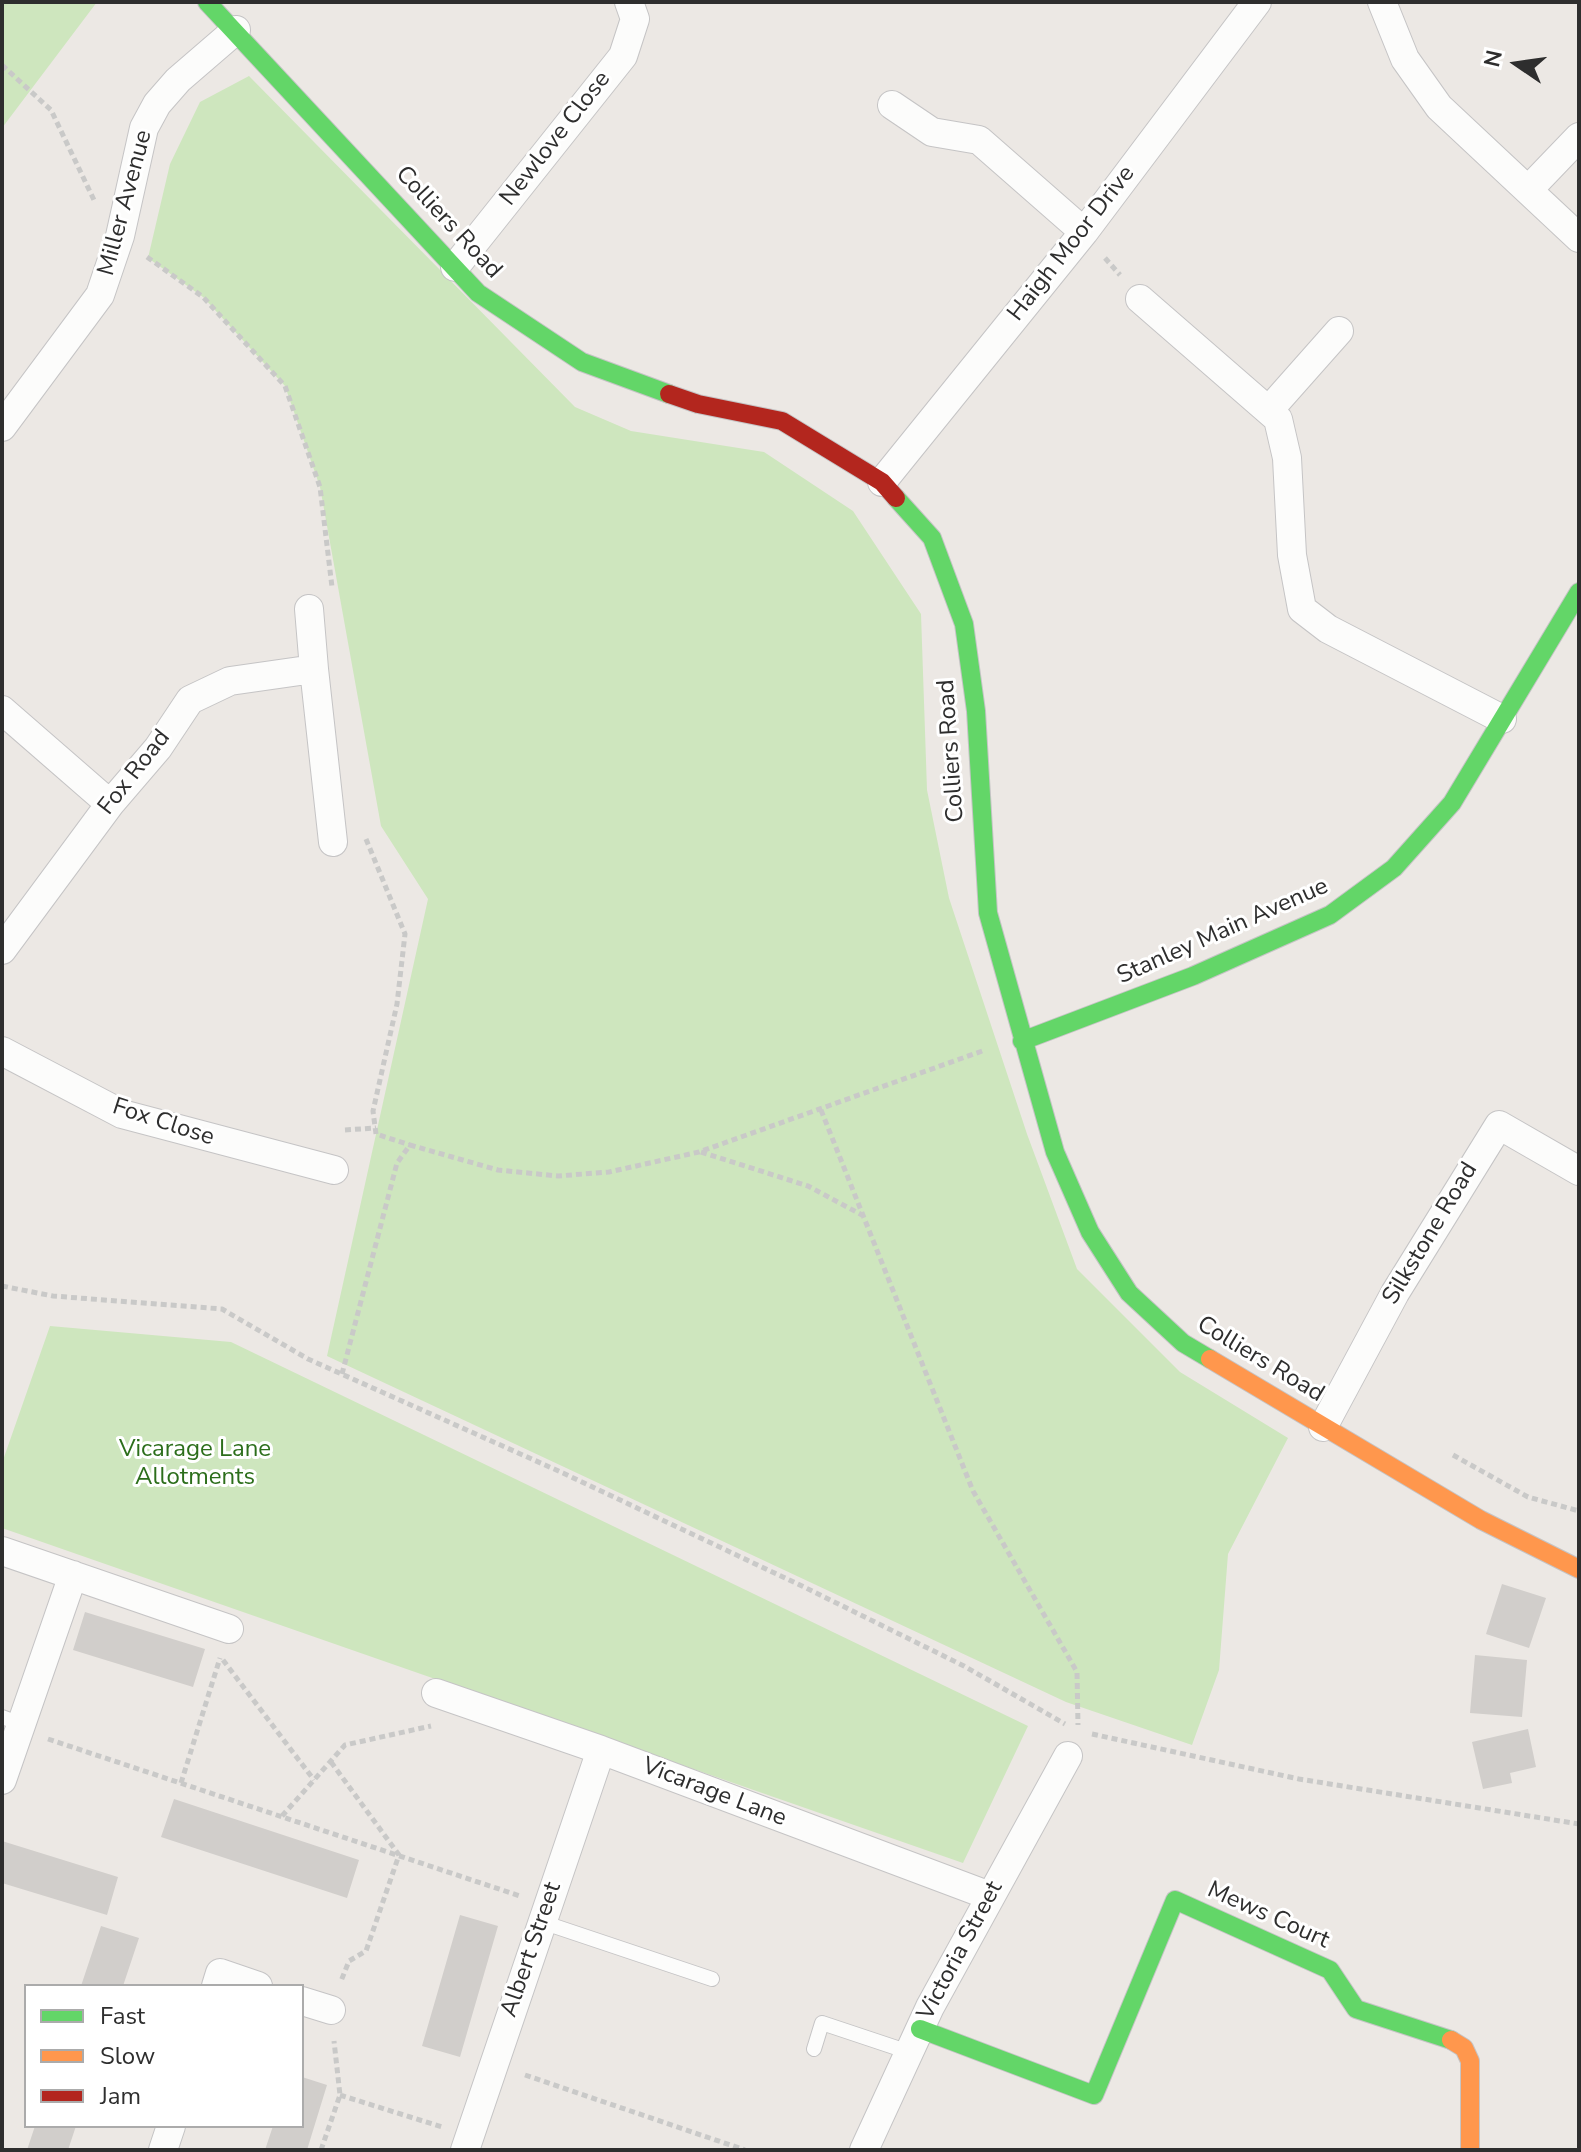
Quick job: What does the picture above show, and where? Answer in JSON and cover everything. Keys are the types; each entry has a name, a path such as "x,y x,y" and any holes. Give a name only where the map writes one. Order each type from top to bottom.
{"street":[{"name":"Colliers Road","path":"207,2 478,293 582,362 698,404 782,421 882,482 932,538 964,624 976,711 988,913 1055,1152 1090,1232 1129,1293 1183,1343 1481,1520 1579,1569"},
{"name":"Newlove Close","path":"455,267 623,56 635,19 629,2"},
{"name":"Haigh Moor Drive","path":"882,482 1084,232 1257,2"},
{"path":"1382,2 1405,59 1439,107 1579,238"},
{"name":"Miller Avenue","path":"2,427 100,295 120,236 144,128 157,104 178,80 236,30"},
{"path":"892,105 932,132 979,140 1084,232"},
{"path":"1529,189 1579,137"},
{"path":"1140,299 1278,419 1287,458 1292,555 1302,609 1328,629 1502,719"},
{"path":"1269,410 1339,331"},
{"name":"Stanley Main Avenue","path":"1022,1041 1193,976 1330,915 1394,868 1452,803 1579,592"},
{"path":"309,609 333,842"},
{"name":"Fox Road","path":"2,950 110,804 158,748 190,700 230,681 314,669"},
{"path":"2,710 110,804"},
{"name":"Fox Close","path":"2,1051 122,1114 334,1170"},
{"name":"Silkstone Road","path":"1323,1427 1395,1293 1499,1125 1579,1171"},
{"path":"2,1551 229,1629"},
{"path":"2,1780 14,1723 73,1575"},
{"name":"Vicarage Lane","path":"436,1693 601,1750 990,1896"},
{"name":"Victoria Street","path":"864,2150 914,2041 1073,1744"},
{"name":"Albert Street","path":"467,2143 601,1750"},
{"name":"Mews Court","path":"914,2041 1094,2095 1175,1900 1330,1970 1356,2009 1449,2039 1464,2048 1470,2061 1470,2150"},
{"path":"217,1984 220,1973 252,1984"},
{"path":"304,2002 331,2010"},
{"path":"163,2150 170,2128"}],"lane":[{"path":"545,1914 712,1979"},
{"path":"814,2049 822,2023 914,2041"}],"path":[{"path":"2,65 51,110 94,199 120,236"},
{"path":"342,1374 397,1163 410,1145 498,1170 558,1176 609,1172 699,1152 821,1110 987,1050 983,1037"},
{"path":"821,1110 973,1491 1077,1672 1080,1712 1073,1744"},
{"path":"345,1130 376,1128"},
{"path":"699,1152 808,1186 863,1216"},
{"path":"2,1286 53,1296 222,1309 308,1359 802,1586 964,1666 1073,1744 1579,1824"},
{"path":"1449,1452 1528,1497 1579,1511"},
{"path":"181,1783 229,1629"},
{"path":"220,1657 314,1780"},
{"path":"14,1723 181,1783 399,1855 545,1914"},
{"path":"282,1816 345,1745 434,1726"},
{"path":"331,1762 399,1855"},
{"path":"494,2064 745,2150"},
{"path":"340,2095 467,2143"}],"green space":[{"path":"2,2 97,2 2,128"},
{"path":"249,76 575,407 631,431 764,452 853,511 921,614 927,790 949,898 1027,1134 1077,1269 1180,1372 1288,1438 1228,1554 1219,1670 1192,1745 1066,1702 327,1356 428,899 381,826 320,487 285,386 203,297 148,258 170,164 200,102"},
{"name":"Vicarage Lane Allotments","path":"50,1326 231,1342 1028,1726 963,1863 2,1528 2,1463"}],"building":[{"path":"1502,1584 1546,1598 1529,1648 1486,1634"},
{"path":"85,1612 205,1649 193,1687 73,1650"},
{"path":"1475,1655 1527,1660 1522,1717 1470,1713"},
{"path":"1528,1729 1536,1767 1510,1773 1512,1783 1483,1789 1472,1742"},
{"path":"174,1799 359,1860 347,1898 161,1837"},
{"path":"2,1841 118,1877 107,1915 2,1883"},
{"path":"460,1915 498,1926 460,2057 422,2046"},
{"path":"101,1926 139,1938 124,1984 82,1984"},
{"path":"304,2078 327,2085 307,2150 265,2150 272,2128 304,2128"},
{"path":"34,2128 75,2128 68,2150 27,2150"}],"traffic: fast":[{"path":"207,2 478,293 582,362 669,394"},
{"path":"896,498 932,538 964,624 976,711 988,913 1055,1152 1090,1232 1129,1293 1183,1343 1210,1359"},
{"path":"1022,1041 1193,976 1330,915 1394,868 1452,803 1579,592"},
{"path":"920,2029 1094,2095 1175,1900 1330,1970 1356,2009 1451,2040"}],"traffic: slow":[{"path":"1210,1359 1481,1520 1579,1569"},
{"path":"1451,2040 1464,2048 1470,2061 1470,2150"}],"traffic: jam":[{"path":"669,394 698,404 782,421 882,482 896,498"}]}
